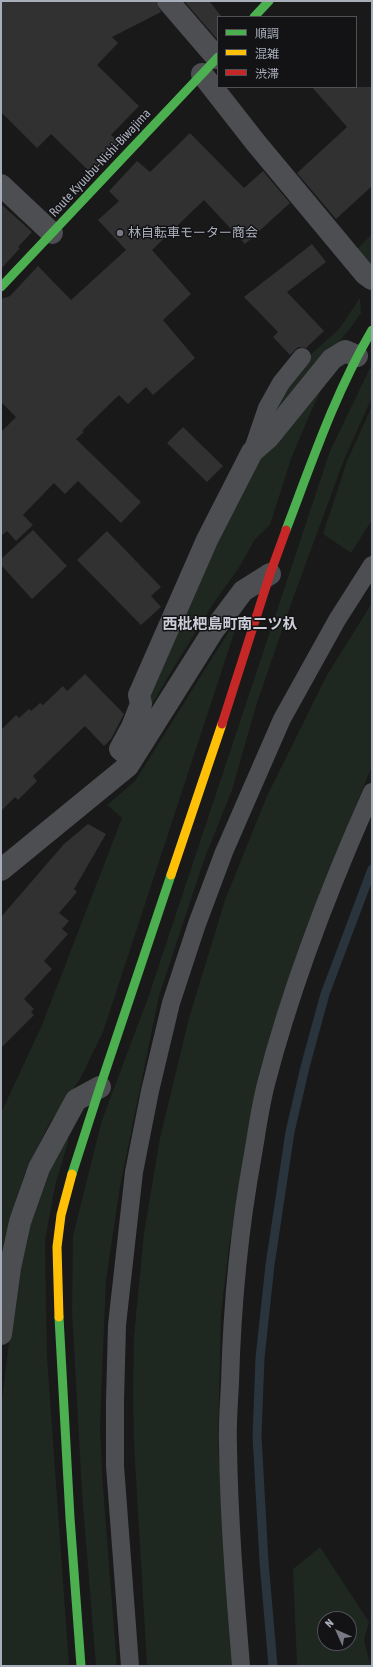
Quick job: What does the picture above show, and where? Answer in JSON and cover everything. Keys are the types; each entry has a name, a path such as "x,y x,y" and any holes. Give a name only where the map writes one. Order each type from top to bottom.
{"street":[{"path":"168,1 217,58"},
{"path":"255,16 269,1"},
{"name":"Route Kyuubu-Nishi-Biwajima","path":"1,287 217,58"},
{"path":"202,74 340,244 365,274 372,279"},
{"path":"1,185 52,233"},
{"path":"81,1666 63,1397 58,1296 57,1247 61,1216 69,1185 100,1086 226,713 270,574 334,405 357,356 372,330"},
{"path":"132,759 120,748 132,727 141,704 139,695 147,673 207,540 252,452 268,438 332,359 345,351 357,356"},
{"path":"1,870 128,766 213,632 243,591 270,574"},
{"path":"1,1334 10,1268 20,1222 39,1168 76,1100 100,1086"}],"lane":[{"path":"252,452 267,408 281,383 302,357"},
{"path":"130,1666 115,1466 117,1332 134,1172 150,1092 171,1003 197,924 227,844 282,719 337,620 372,565"},
{"path":"241,1666 232,1546 228,1444 231,1321 246,1190 266,1086 283,1024 306,956 342,859 372,792"}],"shaded area":[{"path":"372,234 372,266 355,251"},
{"path":"360,298 361,313 349,330 265,428 283,394 307,358 339,329"},
{"path":"372,364 372,397 344,460 292,601 256,706 232,790 204,860 159,996 120,1187 106,1280 100,1426 103,1487 117,1666 96,1666 82,1493 72,1312 73,1236 102,1120 149,995 330,451"},
{"path":"329,374 312,409 291,459 270,525 255,539 238,569 213,604 168,677 133,737 156,667 268,442"},
{"path":"372,406 372,520 351,553 323,534 347,461"},
{"path":"372,603 372,766 299,947 258,1084 229,1247 221,1314 218,1442 233,1666 147,1666 134,1444 134,1336 144,1233 160,1138 189,1018 225,900 267,796 327,675"},
{"path":"241,612 103,1032 80,1079 49,1124 24,1175 1,1259 1,1113 42,1025 122,818 107,805 135,781"},
{"path":"64,1139 69,1139 55,1186 45,1241 47,1357 69,1666 1,1666 1,1409 19,1257 33,1208"},
{"path":"320,1547 369,1622 364,1640 371,1666 297,1666 293,1569"}],"building":[{"path":"1,1 156,1 161,12 112,37 118,43 97,65 139,106 111,135 120,143 91,173 51,134 37,148 1,112"},
{"path":"184,1 209,1 221,16 217,16 217,39"},
{"path":"372,87 372,186 336,219 297,173 347,127 313,88"},
{"path":"190,133 244,188 263,171 290,203 245,244 204,200 152,250 191,294 163,320 195,358 153,395 146,387 128,404 119,395 82,431 84,432 76,439 141,502 121,523 78,481 65,494 54,483 23,515 33,525 16,541 7,531 1,536 1,432 16,417 1,402 1,299 10,296 38,266 71,300 126,250 98,220 119,201 109,191 137,161 150,172"},
{"path":"1,204 32,232 1,269"},
{"path":"312,244 326,262 287,292 324,331 306,348 298,347 290,355 273,337 278,332 244,297"},
{"path":"183,427 223,466 207,482 167,443"},
{"path":"33,530 67,566 32,599 1,565 1,559"},
{"path":"107,531 161,587 151,596 161,607 141,625 77,560"},
{"path":"85,674 124,714 111,739 104,746 85,726 33,776 37,781 18,800 15,797 1,811 1,730 16,715 19,718 29,709 31,711 40,703 43,705 63,686 67,691"},
{"path":"88,824 106,834 74,889 77,892 59,913 69,921 62,929 68,934 44,961 52,969 24,999 34,1009 31,1012 34,1015 1,1048 1,917 64,844"}],"waterway":[{"path":"273,1666 264,1562 257,1436 260,1358 270,1265 290,1132 305,1067 325,994 372,869"}],"traffic: fast":[{"path":"255,16 269,1"},
{"path":"1,287 217,58"},
{"path":"286,530 335,403 372,330"},
{"path":"72,1174 171,875"},
{"path":"59,1317 70,1518 81,1666"}],"traffic: slow":[{"path":"171,875 222,724"},
{"path":"59,1317 57,1247 61,1215 72,1174"}],"traffic: jam":[{"path":"222,724 270,574 286,530"}],"place":[{"name":"林自転車モーター商会","path":"120,233"}],"district":[{"name":"西枇杷島町南二ツ杁","path":"230,624"}]}
